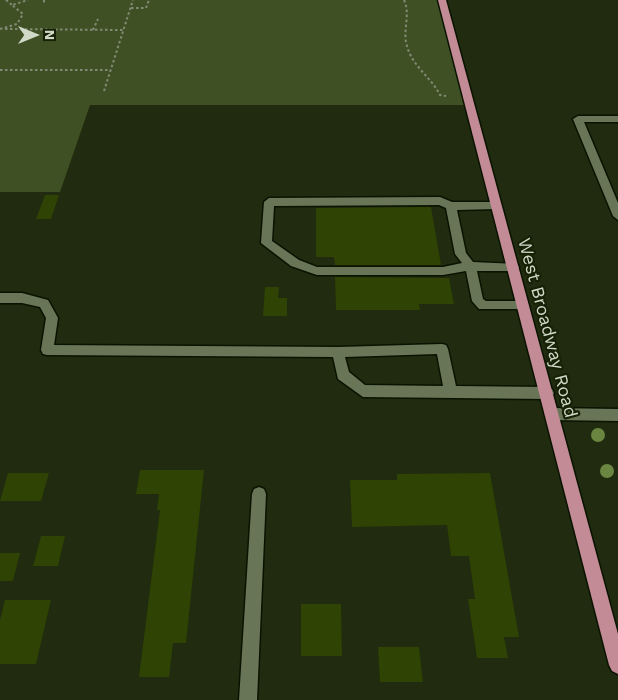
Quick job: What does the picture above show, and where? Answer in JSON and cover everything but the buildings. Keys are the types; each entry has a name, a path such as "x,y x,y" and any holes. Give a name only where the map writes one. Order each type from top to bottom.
{"main road":[{"name":"West Broadway Road","path":"442,0 618,665"}],"street":[{"path":"618,119 578,119 618,216"},
{"path":"496,205 451,206 440,202 269,202 266,243 295,263 317,271 444,271 470,266 513,267"},
{"path":"451,206 461,254 470,266 478,301 483,306 523,306"},
{"path":"0,298 22,298 44,303 52,318 47,350 338,352 442,349 450,392"},
{"path":"338,352 343,375 363,391 547,392"},
{"path":"552,414 618,415"},
{"path":"248,700 259,494"}],"path":[{"path":"5,29 17,24 23,14 6,0"},
{"path":"12,5 28,0"},
{"path":"104,91 133,0"},
{"path":"131,8 146,8 149,0"},
{"path":"404,0 408,10 403,35 408,52 416,65 434,82 440,96 446,96"},
{"path":"93,30 98,19"},
{"path":"0,29 123,30"},
{"path":"0,70 110,70"}],"green space":[{"path":"0,0 441,0 470,105 90,105 60,192 0,192"}]}
